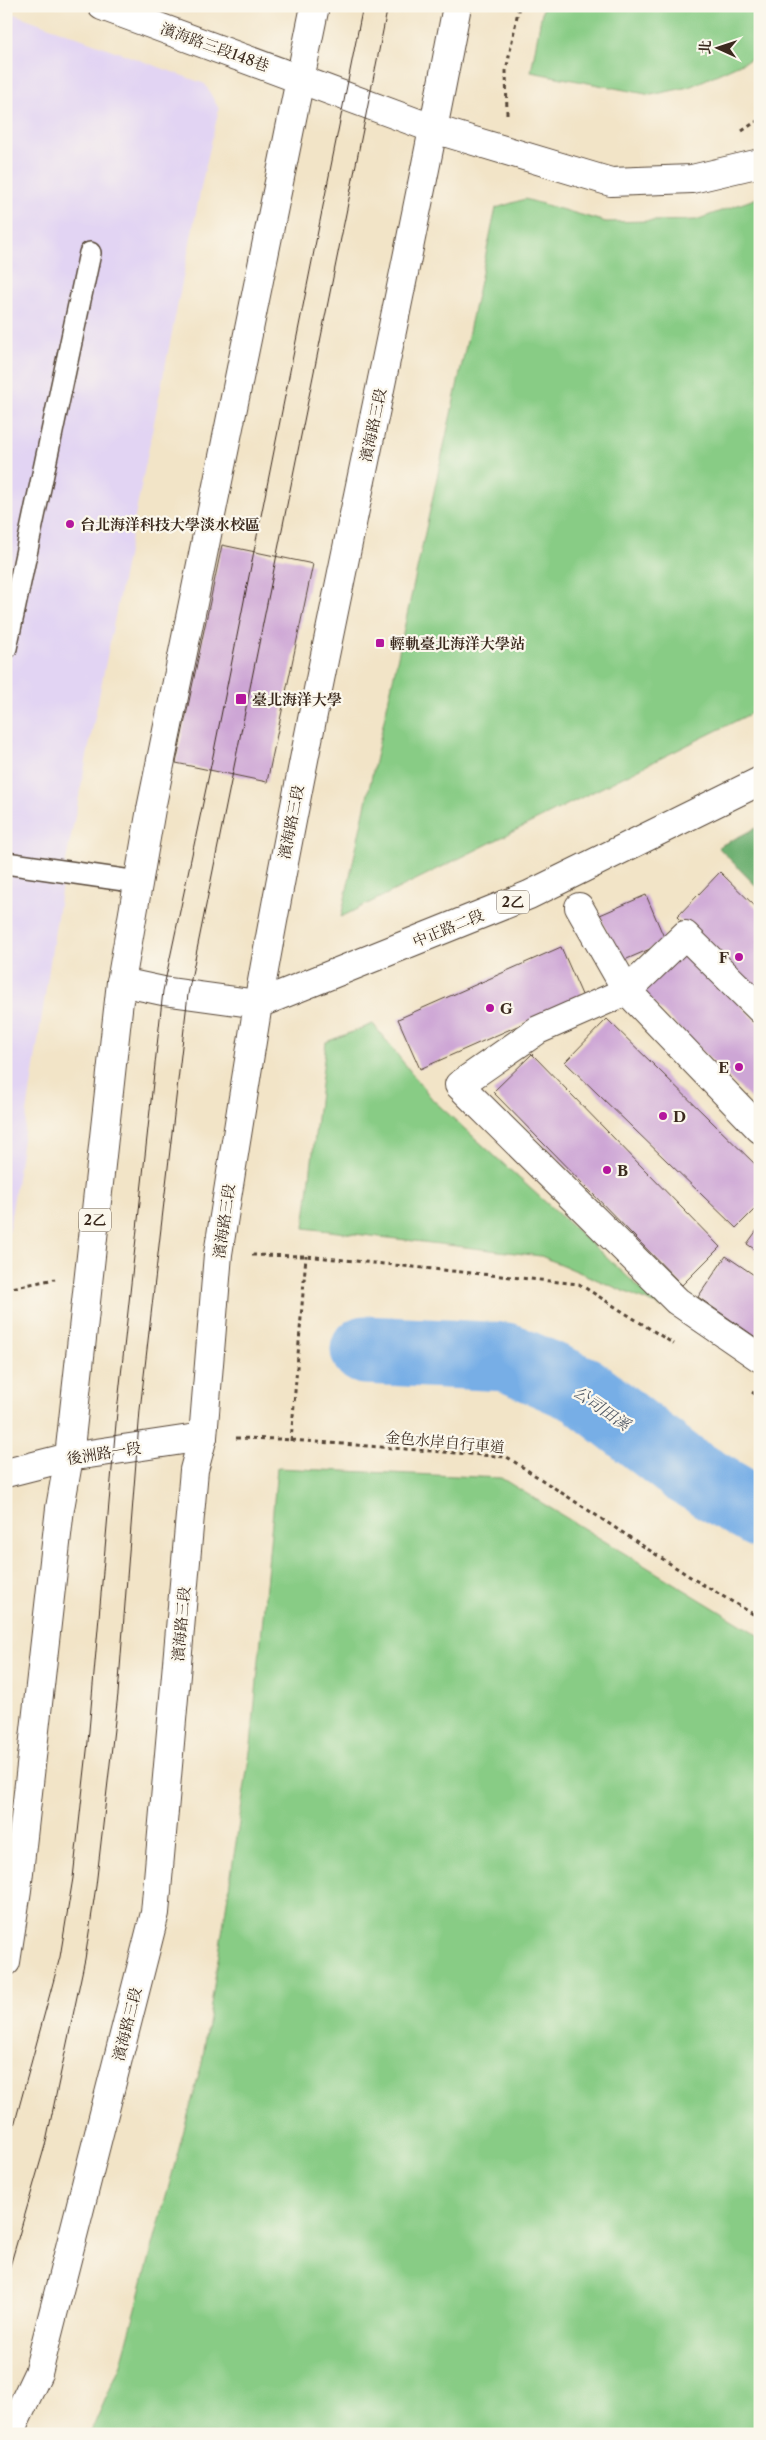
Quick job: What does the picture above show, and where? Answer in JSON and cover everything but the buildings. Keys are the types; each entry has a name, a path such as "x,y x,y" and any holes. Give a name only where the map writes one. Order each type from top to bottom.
{"street":[{"name":"濱海路三段148巷","path":"102,6 434,129 611,182 692,179 760,163"},
{"path":"120,982 156,780 315,6"},
{"name":"濱海路三段","path":"9,2434 38,2373 155,1912 194,1470 203,1437 218,1254 287,838 434,129 457,6"},
{"name":"中正路二段","path":"120,982 163,991 258,1004 529,895 760,781"},
{"path":"579,907 627,991 760,1128"},
{"path":"760,1009 685,935 627,991 538,1030 459,1085 677,1301 760,1358"},
{"name":"2乙","path":"69,1457 120,982"},
{"name":"後洲路一段","path":"6,1474 69,1457 203,1437"},
{"path":"6,1962 17,1890 60,1508 69,1457"}],"lane":[{"path":"6,648 90,253"},
{"path":"6,863 138,882"}],"path":[{"path":"507,123 506,72 518,6"},
{"path":"740,133 760,118"},
{"path":"218,1254 306,1256 579,1284 678,1346"},
{"path":"291,1441 306,1256"},
{"path":"6,1289 89,1271"},
{"path":"743,1387 760,1397"},
{"name":"金色水岸自行車道","path":"203,1437 291,1441 507,1457 695,1580 760,1618"}],"shaded area":[{"name":"台北海洋科技大學淡水校區","path":"6,11 205,84 219,109 203,178 64,871 9,1231 6,1234"}],"green space":[{"path":"543,6 760,6 760,55 689,87 651,95 531,72"},
{"path":"760,197 760,709 341,917 496,208 525,199 606,222 696,220"},
{"path":"760,826 760,890 718,847"},
{"path":"373,1024 433,1100 661,1307 541,1256 304,1228 326,1042"},
{"path":"277,1468 501,1478 760,1636 760,2434 90,2434 121,2364 202,2063 251,1745"}],"waterway":[{"name":"公司田溪","path":"365,1350 507,1357 582,1390 684,1469 760,1514"}],"tram line":[{"path":"6,2155 60,1957 73,1878 88,1742 117,1412 163,991 214,751 363,6"},
{"path":"6,2280 46,2142 85,1959 96,1886 118,1694 140,1410 188,994 388,6"}],"place":[{"name":"台北海洋科技大學淡水校區","path":"70,524"},
{"name":"輕軌臺北海洋大學站","path":"380,643"},
{"name":"臺北海洋大學","path":"241,699"},
{"name":"F","path":"739,957"},
{"name":"G","path":"490,1008"},
{"name":"E","path":"739,1067"},
{"name":"D","path":"663,1116"},
{"name":"B","path":"607,1170"}]}
